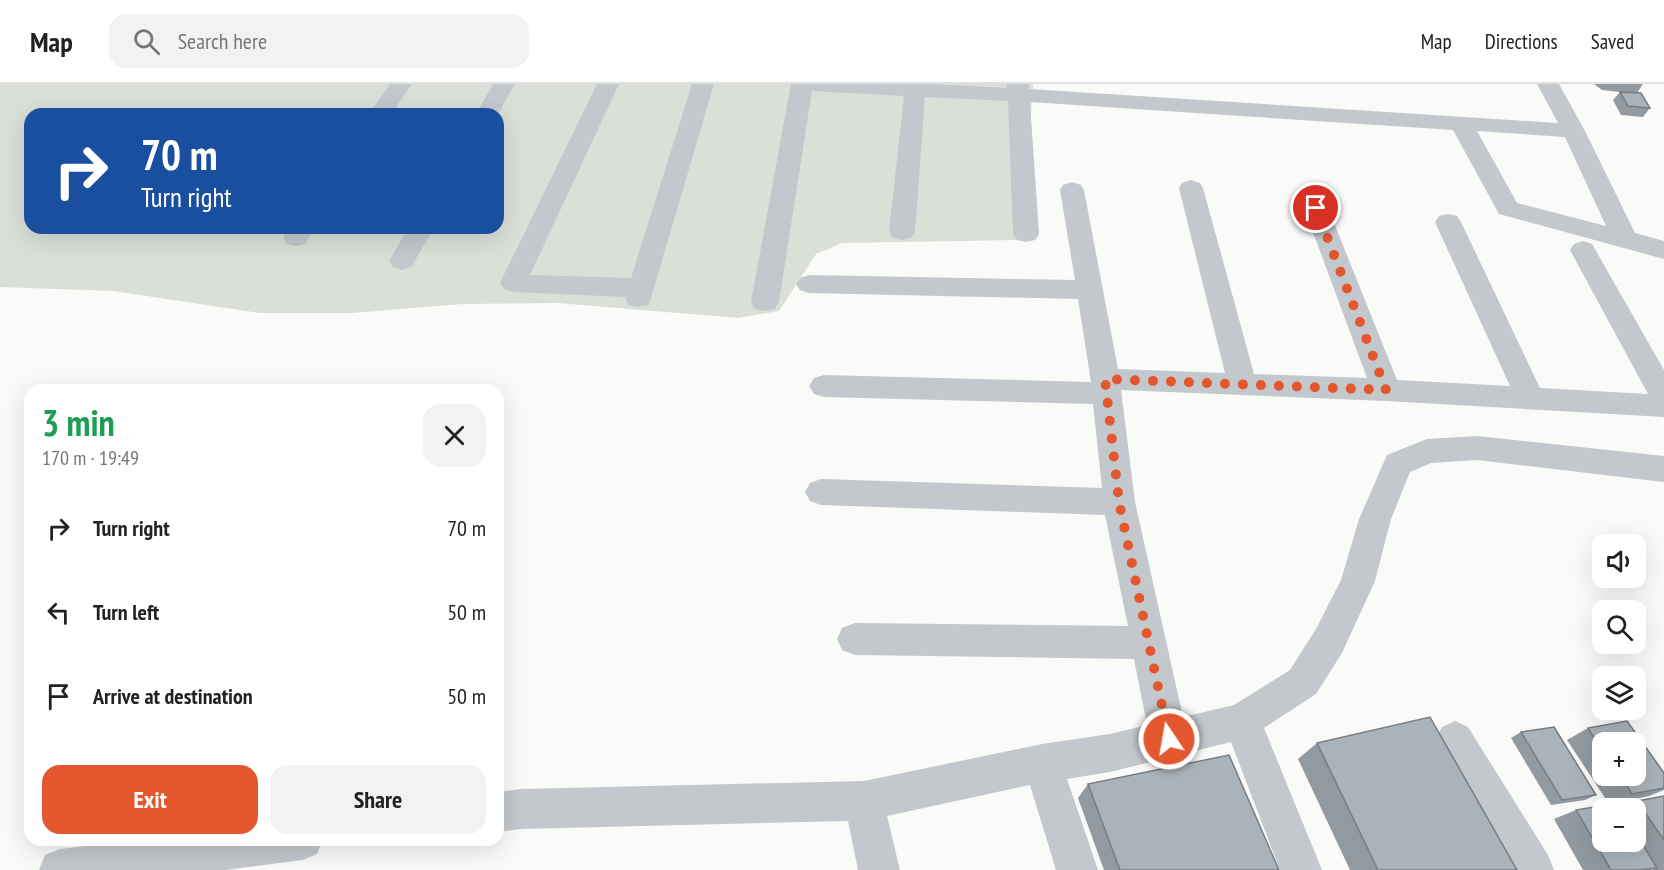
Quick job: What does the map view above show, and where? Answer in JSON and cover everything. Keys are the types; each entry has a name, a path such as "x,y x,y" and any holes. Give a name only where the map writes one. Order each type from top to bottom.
{"street":[{"path":"384,108 400,84"},
{"path":"490,108 504,84"},
{"path":"608,84 513,283 639,293 703,84"},
{"path":"765,302 803,84 915,90 1018,89 1574,131"},
{"path":"1548,84 1574,131 1625,239"},
{"path":"1018,89 1026,234"},
{"path":"902,232 915,90"},
{"path":"1461,124 1508,208 1664,250"},
{"path":"1191,188 1242,384"},
{"path":"1072,190 1106,386 1119,502 1169,739"},
{"path":"1316,208 1386,390"},
{"path":"1448,222 1530,397"},
{"path":"402,261 418,234"},
{"path":"1583,250 1664,396"},
{"path":"809,284 1088,290"},
{"path":"824,386 1242,384 1530,397 1664,406"},
{"path":"504,811 864,801 1042,763 1110,753 1242,721 1302,682 1329,641 1358,581 1375,519 1398,464 1427,451 1477,448 1664,469"},
{"path":"820,492 1119,502"},
{"path":"855,639 1148,643"},
{"path":"1242,721 1301,870"},
{"path":"1455,740 1533,870"},
{"path":"1042,763 1077,870"},
{"path":"864,801 879,870"},
{"path":"60,870 254,846"}],"shaded area":[{"path":"0,84 1033,84 1022,240 842,243 816,254 779,311 738,318 557,303 463,304 352,313 259,313 114,291 0,287"}],"building":[{"path":"1620,92 1641,93 1650,108 1628,106"},
{"path":"1430,717 1517,870 1378,870 1317,743"},
{"path":"1627,721 1635,732 1592,732 1592,734 1588,728"},
{"path":"1554,727 1596,795 1562,800 1521,732"},
{"path":"1646,748 1664,773 1664,788 1632,794 1627,786 1646,786"},
{"path":"1229,755 1279,870 1120,870 1088,784"},
{"path":"1664,796 1664,840 1646,814 1646,799"},
{"path":"1592,807 1592,837 1576,810"},
{"path":"1646,850 1657,868 1639,870 1611,870 1600,852 1646,852"}],"route":[{"path":"1169,739 1119,502 1105,379 1386,390 1316,208"}]}
